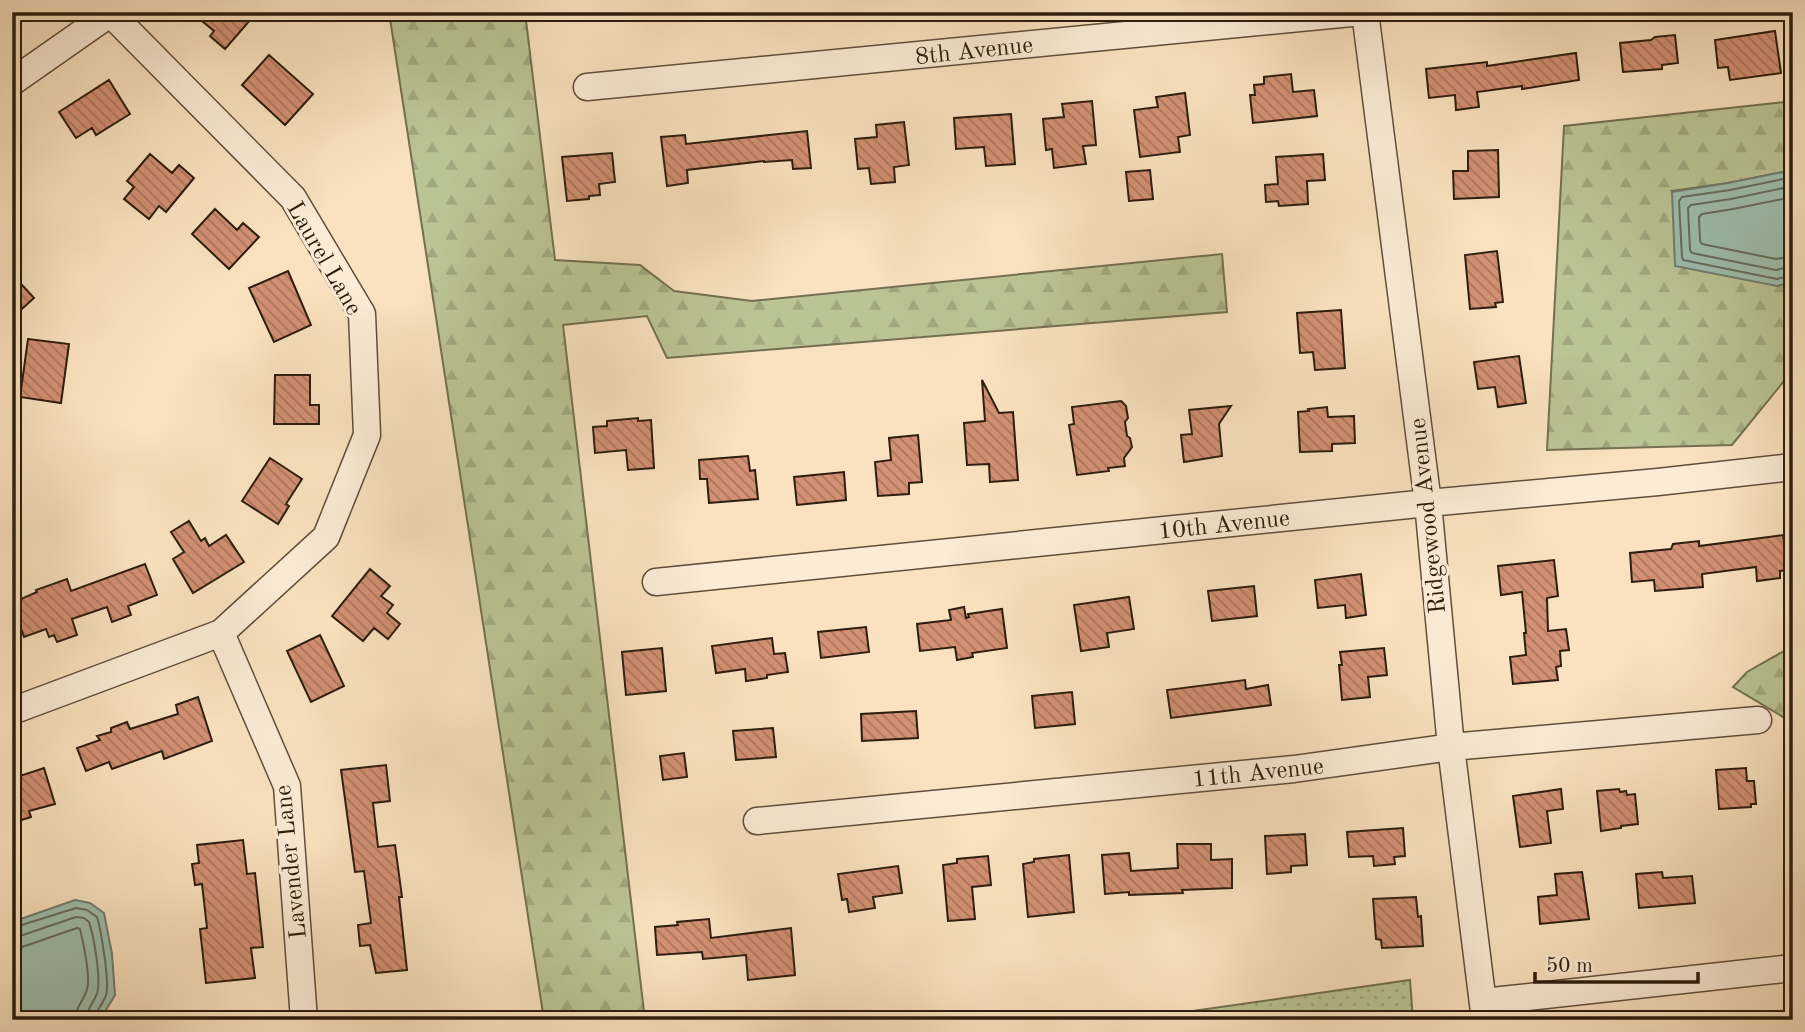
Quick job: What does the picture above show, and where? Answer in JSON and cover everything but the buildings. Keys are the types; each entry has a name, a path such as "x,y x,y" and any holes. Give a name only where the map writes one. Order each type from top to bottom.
{"street":[{"name":"8th Avenue","path":"587,87 1363,12"},
{"name":"Ridgewood Avenue","path":"1363,12 1428,503 1451,747 1484,1011"},
{"path":"12,82 111,13"},
{"name":"Laurel Lane","path":"12,711 221,633 326,537 367,435 362,314 293,198 111,13"},
{"name":"10th Avenue","path":"656,582 1793,467"},
{"name":"Lavender Lane","path":"221,633 287,786 304,1020"},
{"name":"11th Avenue","path":"757,821 1294,769 1451,747 1758,720"},
{"path":"1484,1011 1793,968"}],"green space":[{"path":"389,12 525,12 555,260 640,265 674,291 752,301 1222,254 1227,312 667,358 647,316 563,325 645,1020 544,1020"},
{"path":"1793,101 1793,170 1672,191 1777,286 1793,281 1793,370 1732,445 1547,450 1564,126"},
{"path":"1784,651 1793,653 1793,723 1733,687 1747,672"},
{"path":"1410,980 1413,1020 1129,1020"}],"water":[{"path":"1793,170 1793,281 1777,286 1675,266 1672,192"},
{"path":"75,900 90,903 104,913 112,954 115,995 100,1020 12,1020 12,922"}]}
